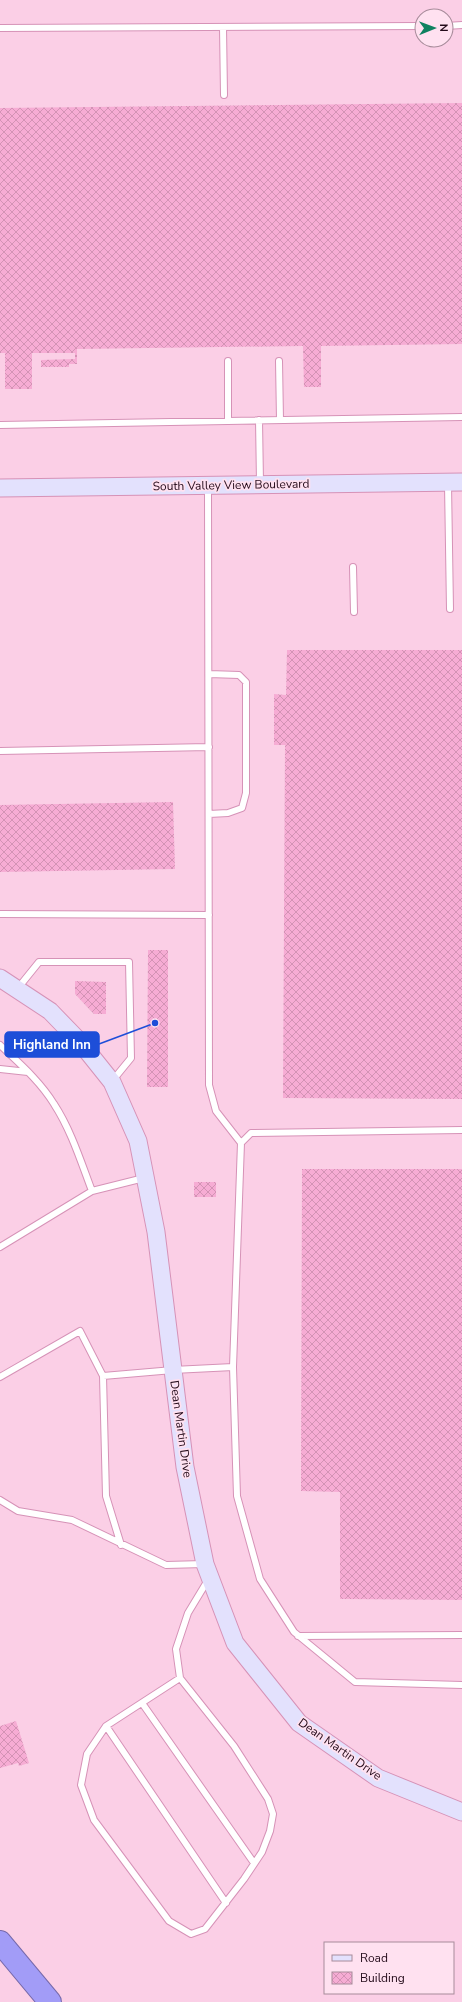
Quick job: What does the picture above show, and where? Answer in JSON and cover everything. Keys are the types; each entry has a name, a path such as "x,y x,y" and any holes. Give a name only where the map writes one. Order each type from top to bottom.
{"highway":[{"path":"0,1942 50,2002"}],"main road":[{"name":"South Valley View Boulevard","path":"0,488 455,482"},
{"name":"Dean Martin Drive","path":"0,978 50,1011 112,1082 138,1141 156,1232 185,1467 208,1571 235,1643 299,1723 378,1778 462,1812"}],"lane":[{"path":"0,28 414,26"},
{"path":"223,27 224,95"},
{"path":"228,361 228,421"},
{"path":"279,361 280,420"},
{"path":"0,425 462,417"},
{"path":"259,420 260,485"},
{"path":"450,609 455,482"},
{"path":"208,485 209,1086 216,1111 241,1143 233,1367 237,1496 260,1578 298,1636 355,1682 462,1684"},
{"path":"353,567 354,612"},
{"path":"209,674 239,674 246,682 246,793 242,808 228,813 209,814"},
{"path":"0,751 209,747"},
{"path":"0,914 209,915"},
{"path":"17,988 39,962 129,962 131,1058 112,1082"},
{"path":"0,1045 28,1072 54,1104 74,1145 92,1191"},
{"path":"0,1069 28,1072"},
{"path":"241,1143 251,1132 462,1130"},
{"path":"0,1247 92,1191 145,1178"},
{"path":"0,1377 80,1331 103,1376 106,1496 121,1545"},
{"path":"103,1376 233,1367"},
{"path":"0,1500 18,1511 72,1520 121,1545 166,1565 208,1571 188,1613 176,1649 180,1678 234,1746 268,1799 273,1814 270,1831 262,1852 226,1903 205,1929 191,1934 169,1921 94,1820 81,1785 87,1754 106,1726 180,1678"},
{"path":"298,1636 462,1635"},
{"path":"142,1703 254,1863"},
{"path":"106,1726 226,1903"}],"building":[{"path":"462,103 462,344 321,346 321,387 304,387 303,346 77,349 77,364 69,364 69,367 41,367 41,360 75,359 75,353 32,353 32,389 5,389 5,353 0,353 0,108"},
{"path":"287,650 462,650 462,1099 283,1098 285,745 274,745 274,694 286,695"},
{"path":"173,802 175,869 0,872 0,805"},
{"path":"148,950 168,950 168,1087 147,1087"},
{"path":"75,981 106,982 106,1014 94,1014 75,994"},
{"path":"302,1169 462,1169 462,1600 340,1599 340,1492 301,1491"},
{"path":"194,1182 216,1182 216,1197 194,1197"},
{"path":"16,1721 29,1763 19,1766 18,1763 0,1768 0,1726"}],"place":[{"name":"Highland Inn","path":"155,1023"}]}
